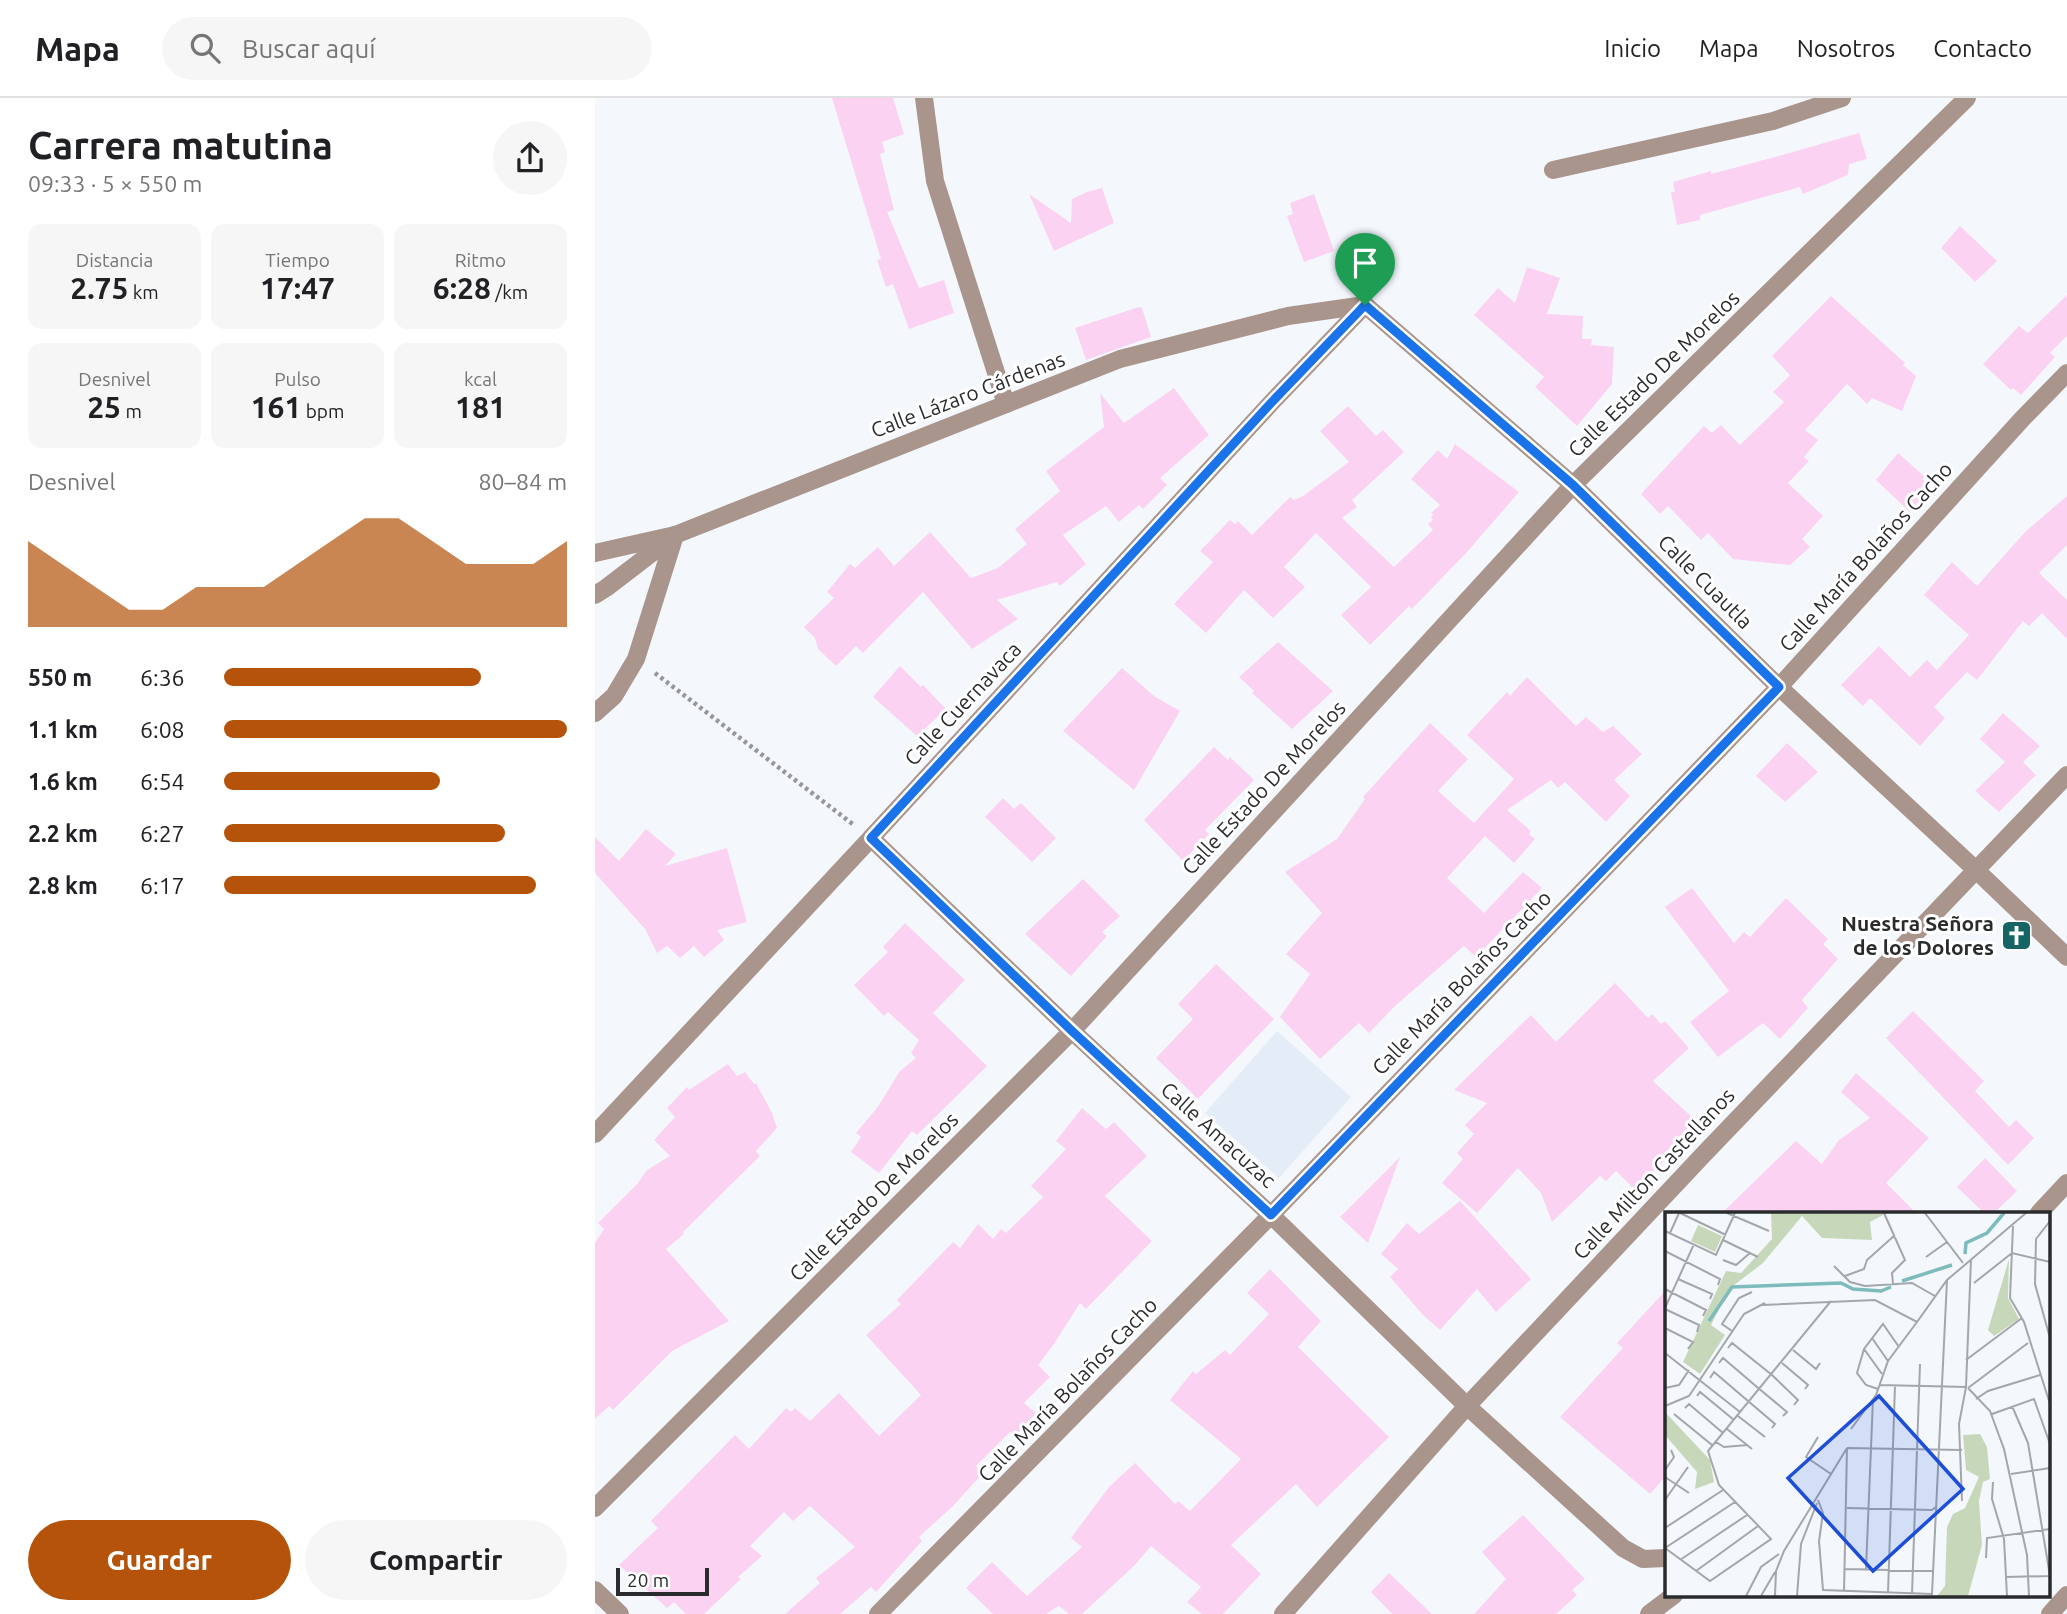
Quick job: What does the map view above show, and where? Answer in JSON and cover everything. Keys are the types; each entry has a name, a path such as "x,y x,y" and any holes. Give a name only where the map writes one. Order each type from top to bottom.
{"street":[{"path":"923,98 935,181 1006,404"},
{"path":"1553,170 1773,121 1842,98"},
{"name":"Calle Estado De Morelos","path":"595,1508 1072,1031 1573,485 1967,98"},
{"name":"Calle Lázaro Cárdenas","path":"595,553 675,535 1120,359 1288,316 1365,305"},
{"name":"Calle Cuautla","path":"1365,305 1573,485 1779,687 2067,957"},
{"name":"Calle Cuernavaca","path":"595,1134 1252,423 1365,305"},
{"name":"Calle María Bolaños Cacho","path":"878,1614 1271,1215 1779,687 2067,373"},
{"path":"595,595 675,535"},
{"path":"595,713 614,696 636,659 675,535"},
{"name":"Calle Milton Castellanos","path":"1283,1614 1467,1406 2067,775"},
{"name":"Calle Amacuzac","path":"871,838 1072,1031 1271,1215 1467,1406 1623,1548 1643,1559 1665,1559"},
{"path":"2040,1212 2067,1183"},
{"path":"595,1590 620,1614"},
{"path":"2050,1614 2067,1595"},
{"path":"1649,1614 1673,1596"}],"path":[{"path":"636,659 871,838"}],"shaded area":[{"path":"1277,1031 1351,1097 1279,1178 1205,1113"}],"building":[{"path":"832,98 893,98 904,134 882,142 885,152 880,154 894,210 887,212 919,288 944,280 954,313 909,329 893,284 886,287 877,260 881,259"},
{"path":"1859,133 1867,159 1849,164 1848,175 1803,194 1800,187 1700,215 1700,220 1677,225 1671,192 1675,192 1673,182"},
{"path":"1102,188 1114,223 1054,251 1029,194 1071,223 1072,199"},
{"path":"1314,194 1334,251 1304,262 1287,216 1293,214 1290,203"},
{"path":"1960,226 1997,261 1975,282 1941,248"},
{"path":"1527,267 1560,278 1547,314 1583,316 1582,339 1592,339 1591,345 1614,347 1612,384 1577,426 1535,387 1544,377 1474,315 1498,288 1515,303"},
{"path":"2067,295 2067,336 2050,353 2055,357 2021,395 2013,388 2011,390 1983,364 2019,326 2028,333"},
{"path":"1831,296 1916,376 1902,411 1872,398 1867,404 1847,384 1805,430 1818,440 1804,457 1809,461 1788,483 1823,516 1802,539 1810,547 1790,565 1733,559 1708,533 1701,540 1668,506 1660,514 1641,494 1704,426 1712,433 1721,425 1740,445 1784,402 1773,392 1790,375 1772,356"},
{"path":"1142,308 1151,337 1086,360 1075,328"},
{"path":"1174,388 1209,435 1160,478 1167,485 1143,509 1139,505 1119,522 1106,506 1063,535 1086,564 1060,586 1057,582 997,600 1018,619 972,649 923,592 863,653 856,646 836,666 818,649 815,638 804,627 834,598 827,592 850,564 855,568 878,547 894,566 930,532 971,578 998,568 1027,544 1015,529 1060,491 1046,471 1104,427 1100,393 1124,423"},
{"path":"1348,406 1376,436 1383,430 1404,452 1352,500 1357,507 1342,518 1394,567 1433,530 1428,524 1433,520 1431,513 1440,505 1411,479 1438,450 1447,459 1455,444 1519,492 1468,551 1412,609 1409,606 1370,645 1341,615 1371,587 1316,533 1284,567 1305,587 1273,618 1244,590 1206,633 1174,604 1213,562 1200,551 1230,520 1235,524 1238,521 1252,535 1290,497 1294,500 1303,496 1349,462 1320,431"},
{"path":"1898,453 1925,477 1922,479 1931,488 1910,512 1876,480"},
{"path":"2067,496 2067,545 2039,573 2067,600 2067,639 2042,613 2029,626 2023,621 1977,680 1967,672 1934,707 1945,718 1920,746 1870,698 1863,706 1841,685 1879,646 1910,677 1927,660 1937,670 1969,635 1924,595 1952,562 1977,586 2026,531"},
{"path":"1278,642 1333,691 1292,729 1252,693 1254,691 1239,677"},
{"path":"900,666 946,709 917,736 873,697"},
{"path":"1122,668 1154,696 1180,711 1134,790 1063,731"},
{"path":"1527,677 1576,726 1586,717 1603,732 1613,726 1642,754 1614,780 1630,796 1606,822 1565,782 1558,788 1551,780 1507,810 1531,831 1529,834 1535,839 1514,863 1485,836 1447,878 1484,913 1523,872 1542,888 1476,957 1464,946 1395,1006 1369,1033 1359,1023 1320,1059 1280,1017 1310,974 1286,954 1322,913 1285,872 1337,839 1365,799 1363,797 1430,723 1468,759 1438,791 1474,823 1514,779 1467,735 1507,692 1510,696"},
{"path":"2003,713 2040,746 2023,762 2036,775 1999,812 1975,791 2005,762 1980,739"},
{"path":"1787,743 1818,772 1785,802 1756,776"},
{"path":"1214,747 1228,760 1230,757 1254,780 1205,830 1209,834 1183,861 1144,820"},
{"path":"1003,798 1014,809 1021,803 1056,838 1032,862 985,817"},
{"path":"646,829 676,854 665,866 727,848 747,922 717,930 724,940 704,957 694,946 680,958 667,946 657,953 645,929 595,873 595,837 619,861"},
{"path":"1083,879 1120,916 1102,932 1107,936 1071,976 1025,934"},
{"path":"1692,888 1734,943 1744,932 1750,937 1786,898 1828,939 1823,944 1838,959 1802,1000 1808,1008 1780,1039 1763,1023 1718,1057 1690,1022 1729,991 1665,907"},
{"path":"905,923 965,980 933,1013 987,1066 917,1135 912,1131 879,1173 851,1152 861,1137 856,1133 877,1108 900,1071 916,1058 911,1053 919,1040 888,1012 884,1016 854,985 888,952 883,947"},
{"path":"1216,964 1274,1019 1198,1099 1156,1058 1193,1019 1178,1004"},
{"path":"1615,983 1648,1018 1652,1014 1661,1024 1665,1021 1689,1048 1653,1081 1695,1120 1661,1158 1664,1160 1635,1190 1616,1171 1606,1181 1600,1176 1552,1222 1541,1193 1518,1168 1477,1213 1442,1183 1463,1159 1457,1153 1474,1134 1465,1125 1487,1103 1454,1090 1531,1015 1556,1042"},
{"path":"1913,1011 1984,1081 1975,1091 2009,1127 2016,1120 2034,1138 2008,1165 1886,1038"},
{"path":"728,1064 737,1076 745,1072 754,1084 756,1083 777,1128 756,1151 760,1156 666,1249 729,1321 672,1351 613,1410 609,1406 595,1419 595,1243 604,1229 598,1223 638,1183 647,1170 670,1156 654,1140 675,1117 667,1108 687,1087 689,1090"},
{"path":"1856,1073 1929,1138 1886,1183 1915,1212 1723,1212 1796,1141 1822,1164 1839,1140 1870,1118 1841,1092"},
{"path":"1082,1108 1106,1129 1114,1122 1147,1156 1105,1196 1152,1241 1086,1309 1080,1303 1038,1365 1050,1377 1024,1403 1036,1413 1015,1437 1010,1432 976,1466 982,1474 953,1506 919,1537 922,1541 876,1592 871,1587 840,1614 785,1614 820,1583 816,1578 855,1547 810,1506 793,1521 784,1512 750,1546 762,1556 738,1577 741,1579 704,1614 686,1614 674,1602 667,1608 619,1565 658,1528 651,1521 735,1435 749,1449 786,1408 791,1412 795,1408 810,1421 839,1393 879,1436 921,1395 866,1335 901,1304 897,1300 953,1242 960,1248 978,1224 993,1239 1001,1229 1006,1233 1043,1197 1031,1186 1066,1149 1056,1141"},
{"path":"1400,1157 1381,1209 1368,1243 1340,1217"},
{"path":"1985,1158 2017,1191 1995,1212 1983,1212 1957,1187"},
{"path":"1460,1201 1531,1279 1496,1312 1477,1289 1440,1330 1390,1277 1398,1269 1381,1254 1407,1223 1419,1234"},
{"path":"1270,1269 1321,1321 1298,1347 1389,1437 1317,1507 1296,1484 1231,1545 1261,1574 1223,1614 1202,1614 1187,1602 1201,1587 1151,1546 1135,1565 1082,1614 1069,1614 1059,1606 1046,1614 993,1614 966,1588 992,1562 1027,1596 1082,1547 1071,1538 1109,1487 1135,1463 1175,1504 1178,1501 1190,1511 1241,1459 1170,1400 1193,1371 1196,1374 1225,1350 1230,1355 1269,1314 1247,1293"},
{"path":"1665,1291 1665,1477 1650,1494 1560,1417 1623,1348 1617,1343"},
{"path":"1523,1515 1585,1579 1572,1590 1577,1595 1556,1614 1474,1614 1506,1579 1482,1552"},
{"path":"1389,1573 1432,1614 1392,1614 1371,1592"}],"place":[{"name":"Nuestra Señora de los Dolores","path":"2017,936"}],"route":[{"path":"1365,305 1573,485 1779,687 1271,1215 1072,1031 871,838 1271,403 1365,305"}]}
